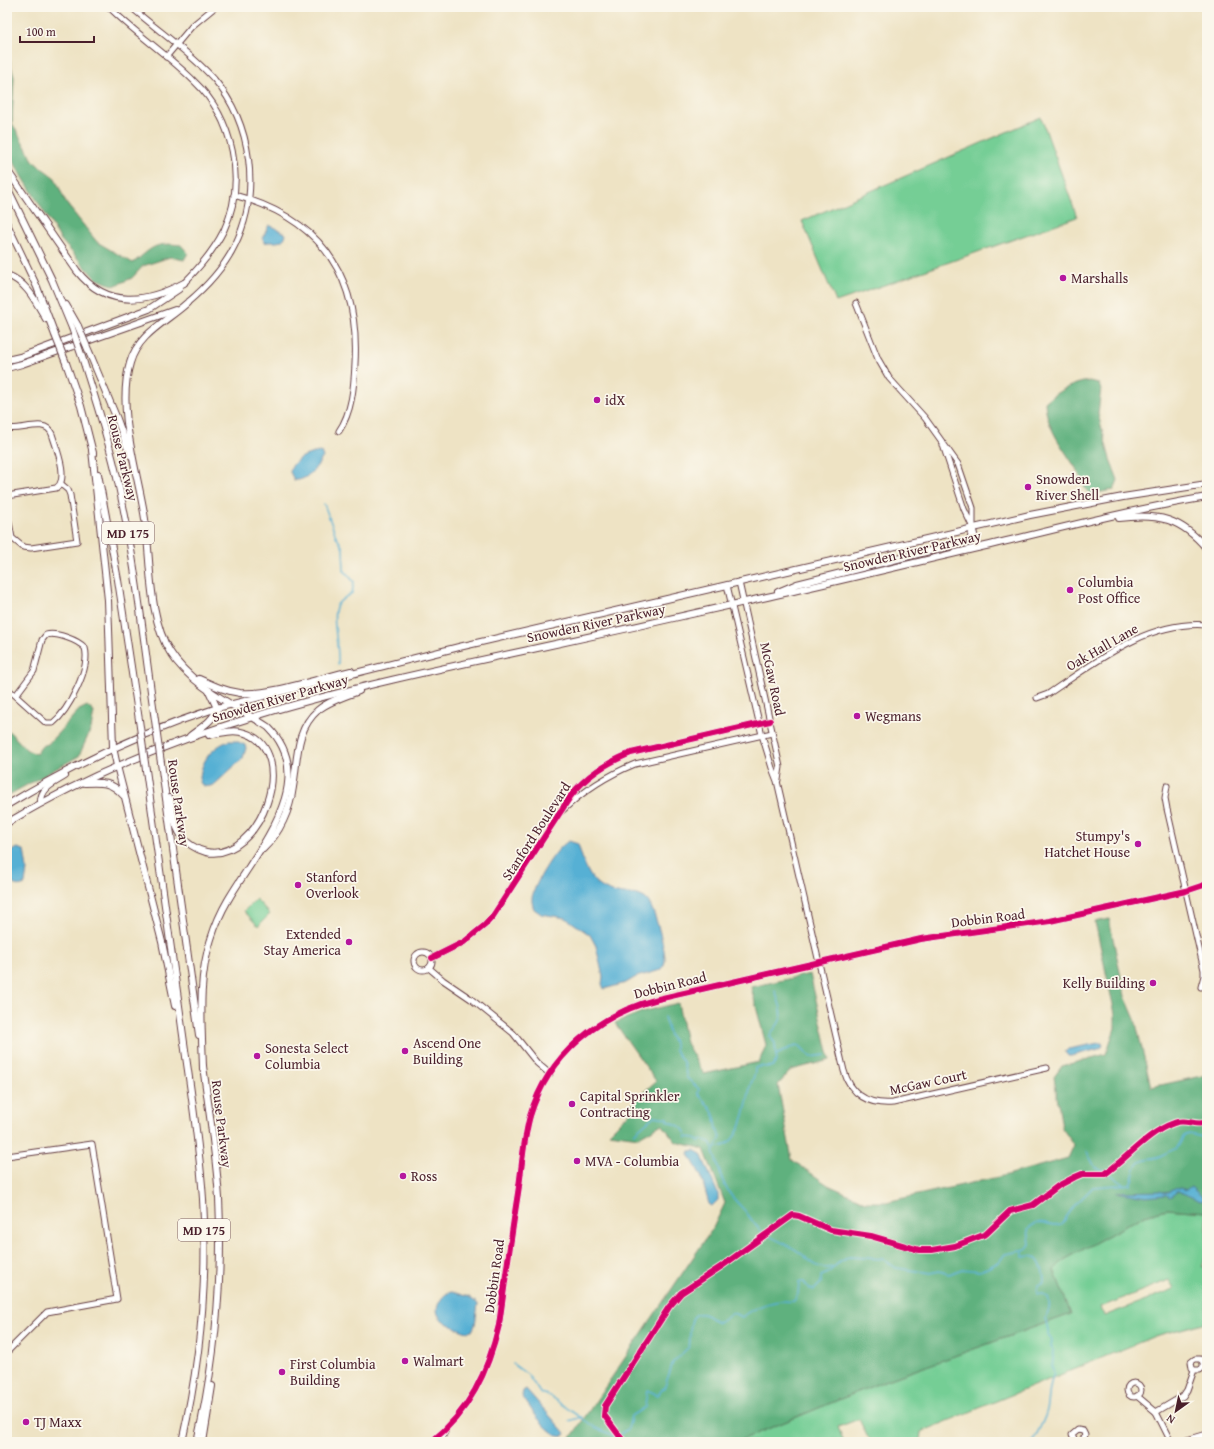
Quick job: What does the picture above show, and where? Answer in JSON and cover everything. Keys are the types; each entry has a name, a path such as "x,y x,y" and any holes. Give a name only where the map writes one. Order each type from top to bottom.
{"main road":[{"path":"7,170 77,271 98,290 117,298 138,299 158,295 184,283"},
{"name":"Rouse Parkway","path":"7,187 75,327 82,357 101,414 118,482 135,577 203,1069 219,1198 218,1300 211,1368 197,1442"},
{"name":"Rouse Parkway","path":"7,224 37,287 81,406 92,450 118,580 139,720 201,1177 204,1264 196,1366 182,1442"},
{"path":"7,275 28,290 55,335"},
{"path":"7,360 20,357 149,309 172,294 184,283"},
{"path":"7,368 169,313 187,303"},
{"path":"187,303 143,339 130,364 126,384 127,411 145,520 159,627 170,652 185,671 208,689 268,727 281,742 286,753 289,773 283,806 257,854 228,900 215,927 207,952 201,990 203,1069"},
{"path":"75,327 90,354 120,425 138,483"},
{"path":"92,450 108,600 113,747 116,766 162,942 186,1061"},
{"name":"Snowden River Parkway","path":"7,806 113,747 217,708 335,680 390,664 973,528 1069,508 1207,483"},
{"name":"Snowden River Parkway","path":"7,823 116,766 186,739 252,717 390,680 767,597 1084,522 1207,497"},
{"path":"1084,522 1144,515 1162,517 1175,522 1190,531 1207,549"},
{"path":"767,597 797,584 970,541 973,528"},
{"path":"185,671 223,690 239,693 256,693 390,664"},
{"path":"257,854 271,841 277,832 288,808 294,786 299,740 311,717 326,704 390,680"},
{"path":"186,739 210,721 217,708 208,689"},
{"path":"161,763 176,824 181,836 202,851 216,853 226,852 240,844 253,830 267,799 272,778 269,754 261,743 255,738 238,732 225,732 186,739"},
{"path":"41,804 41,794 46,788 97,755"},
{"path":"81,783 106,782 118,788 124,796"},
{"path":"203,1442 213,1382 218,1300"}],"street":[{"path":"109,7 195,81 218,112 229,137 236,176 234,195 228,218 221,236 201,265 184,283"},
{"path":"131,7 214,80 238,117 247,147 249,161 249,199 242,228 229,256 214,277 187,303"},
{"path":"166,57 192,26 215,7"},
{"path":"234,195 249,199 279,211 303,226 325,249 333,260 344,283 354,322 356,354 349,408 345,423 339,431"},
{"path":"856,304 876,354 889,378 925,418 958,464 973,508 973,528"},
{"path":"7,428 16,430 41,425 50,430 63,473 61,484"},
{"path":"943,442 949,468 964,509 973,528 978,548"},
{"path":"7,496 52,489 61,484"},
{"path":"7,512 12,538 23,547 31,548 77,541 70,495 68,490 61,484"},
{"name":"McGaw Road","path":"739,582 780,767 777,781"},
{"name":"McGaw Road","path":"727,585 762,735 777,781 818,962"},
{"name":"Oak Hall Lane","path":"1036,698 1048,694 1121,647 1142,636 1173,627 1207,625"},
{"path":"7,688 46,723 53,723 64,712 75,692 85,658 85,648 80,644 54,634 46,635 42,640 34,671 16,695"},
{"name":"Stanford Boulevard","path":"432,958 464,942 485,925 503,902 577,787 592,774 617,759 656,747 770,721"},
{"name":"Stanford Boulevard","path":"558,816 597,783 622,770 659,758 772,733"},
{"path":"1167,786 1166,803 1204,970 1201,987"},
{"name":"Dobbin Road","path":"431,1442 455,1420 473,1395 493,1350 499,1325 528,1128 535,1105 550,1074 571,1047 580,1038 605,1020 631,1007 818,962 921,939 1057,920 1186,891 1207,884"},
{"path":"422,952 428,954 432,958 432,963 429,968 425,970 420,969 415,964 414,960 422,952"},
{"name":"McGaw Court","path":"818,962 847,1080 852,1088 866,1100 881,1103 893,1103 1047,1068"},
{"path":"429,968 443,980 471,998 513,1033 537,1063 550,1074"},
{"path":"7,1156 92,1144 117,1299 46,1312 7,1352"},
{"path":"1156,1412 1183,1396 1188,1390 1194,1370"},
{"path":"1137,1396 1156,1412 1170,1442"},
{"path":"440,1442 446,1429"},
{"path":"1075,1442 1072,1435 1078,1430 1083,1432 1085,1435 1083,1442"},
{"path":"1180,1442 1207,1434"},
{"path":"1196,1442 1207,1439"}],"green space":[{"path":"7,50 14,77 12,123 34,162 55,178 66,203 97,242 133,263 150,249 159,245 181,245 188,253 184,260 170,257 143,266 132,278 114,286 95,278 61,240 7,151"},
{"path":"1041,117 1077,217 836,302 802,221"},
{"path":"1089,381 1098,383 1101,389 1098,414 1110,459 1118,480 1114,490 1090,494 1085,489 1077,470 1056,438 1046,412 1045,402 1065,388"},
{"path":"87,706 94,712 91,729 79,756 7,796 7,729 27,750 36,754 42,746 48,744 79,710"},
{"path":"256,899 270,914 258,926 244,911"},
{"path":"1109,919 1125,996 1135,1019 1151,1087 1207,1075 1207,1212 1166,1209 1145,1215 1064,1260 1054,1270 1071,1314 882,1382 736,1442 568,1442 713,1228 725,1203 704,1149 676,1142 662,1124 639,1137 609,1133 632,1110 630,1105 656,1081 615,1023 642,1012 678,1003 686,1043 704,1074 759,1062 766,1045 751,987 810,974 830,1060 791,1070 778,1085 792,1160 828,1185 866,1202 886,1202 1007,1175 1068,1158 1074,1145 1062,1128 1054,1077 1062,1066 1106,1054 1115,1028 1115,1014 1095,922"},
{"path":"1166,1209 1207,1212 1207,1251 1202,1267 1207,1265 1207,1322 1155,1336 921,1432 920,1442 873,1442 867,1436 859,1419 838,1427 844,1442 736,1442 882,1382 1071,1314 1054,1270 1064,1260 1145,1215","holes":["1169,1280 1174,1289 1104,1316 1101,1307"]}],"water":[{"path":"269,225 285,233 286,235 282,240 279,242 264,243 263,237"},
{"path":"321,452 323,457 311,473 303,479 294,480 290,472 291,467 306,455"},
{"path":"229,741 236,741 245,745 246,748 243,758 215,784 204,786 200,783 200,776 207,757 217,747"},
{"path":"569,841 578,844 584,863 597,884 604,889 613,892 642,897 650,904 659,928 665,954 664,966 661,970 636,977 626,983 604,989 602,984 603,977 596,946 590,935 566,918 541,914 534,909 532,898 538,881 553,857 564,844"},
{"path":"18,848 24,850 27,869 25,884 19,886 11,881 7,858 7,853"},
{"path":"1102,1043 1103,1046 1099,1049 1071,1056 1068,1056 1065,1052 1068,1049"},
{"path":"694,1150 701,1154 718,1194 718,1200 712,1206 709,1204 701,1176 689,1154 690,1151"},
{"path":"1180,1187 1186,1190 1191,1187 1206,1200 1200,1201 1178,1191 1170,1197 1166,1195 1146,1197 1116,1192 1160,1191 1165,1193"},
{"path":"452,1292 469,1297 478,1304 475,1325 472,1331 464,1331 452,1326 438,1315 437,1311 440,1301 445,1295"},
{"path":"526,1389 565,1433 562,1437 550,1431 534,1414 522,1396 523,1391"}],"waterway":[{"path":"324,504 336,536 343,548 344,570 354,582 352,593 340,601 335,610 334,617 338,664"},
{"path":"775,991 782,1013 781,1018 770,1037 775,1043 776,1055"},
{"path":"664,1017 670,1036 675,1043 675,1050 683,1062 687,1078 699,1089 698,1094 713,1112 718,1132 721,1137 713,1152 723,1182 730,1194 761,1231 795,1249 814,1264 823,1268 833,1267"},
{"path":"716,1147 731,1141 737,1133 747,1105 755,1074 755,1068 773,1066 777,1060 776,1055 796,1045 800,1046 811,1057 825,1055"},
{"path":"634,1133 654,1116 667,1118 667,1121 682,1128 686,1134 686,1137 695,1138 699,1142 702,1140 710,1142 713,1148"},
{"path":"607,1442 628,1429 631,1416 645,1407 647,1390 658,1395 665,1386 673,1362 689,1347 692,1319 695,1315 706,1315 719,1323 733,1313 742,1317 756,1308 768,1304 779,1301 794,1301 798,1294 799,1282 804,1282 809,1289 814,1290 821,1283 821,1276 828,1273 837,1264 849,1257 883,1259 896,1268 931,1273 939,1271 949,1274 962,1269 980,1271 999,1262 1005,1254 1026,1250 1030,1244 1028,1229 1033,1225 1037,1223 1061,1225 1074,1206 1093,1187 1130,1184 1134,1170 1141,1160 1157,1157 1177,1148 1184,1136 1189,1134 1207,1138"},
{"path":"1087,1152 1095,1167 1105,1171"},
{"path":"1110,1174 1125,1185"},
{"path":"1023,1251 1023,1257 1033,1257 1041,1266 1044,1283 1038,1285 1038,1294 1042,1294 1048,1298 1049,1308 1046,1321 1048,1337 1052,1340 1051,1347 1054,1351 1052,1368 1054,1373 1047,1410 1043,1423 1032,1442"},
{"path":"513,1364 528,1375 540,1393 548,1395 596,1428 615,1436"},
{"path":"569,1421 582,1417"}],"cycle path":[{"path":"432,958 464,942 485,925 493,916 570,797 583,782 598,770 631,753 770,721"},
{"path":"431,1442 456,1418 466,1404 483,1375 489,1359 499,1325 526,1135 530,1116 538,1094 549,1074 563,1056 579,1040 596,1027 616,1015 636,1006 658,999 921,939 1050,921 1186,891 1207,884"},
{"path":"624,1442 604,1415 605,1406 669,1307 681,1293 722,1266 793,1215 799,1216 831,1230 871,1236 919,1250 932,1250 955,1246 986,1234 1010,1211 1033,1205 1058,1186 1075,1177 1082,1174 1105,1174 1147,1139 1164,1127 1182,1121 1199,1124 1207,1122"}],"place":[{"name":"Marshalls","path":"1063,278"},
{"name":"idX","path":"597,400"},
{"name":"Snowden River Shell","path":"1028,487"},
{"name":"Columbia Post Office","path":"1070,590"},
{"name":"Wegmans","path":"857,716"},
{"name":"Stumpy's Hatchet House","path":"1138,844"},
{"name":"Stanford Overlook","path":"298,885"},
{"name":"Extended Stay America","path":"349,942"},
{"name":"Kelly Building","path":"1153,983"},
{"name":"Ascend One Building","path":"405,1051"},
{"name":"Sonesta Select Columbia","path":"257,1056"},
{"name":"Capital Sprinkler Contracting","path":"572,1104"},
{"name":"MVA - Columbia","path":"577,1161"},
{"name":"Ross","path":"403,1176"},
{"name":"Walmart","path":"405,1361"},
{"name":"First Columbia Building","path":"282,1372"},
{"name":"TJ Maxx","path":"26,1422"}]}
